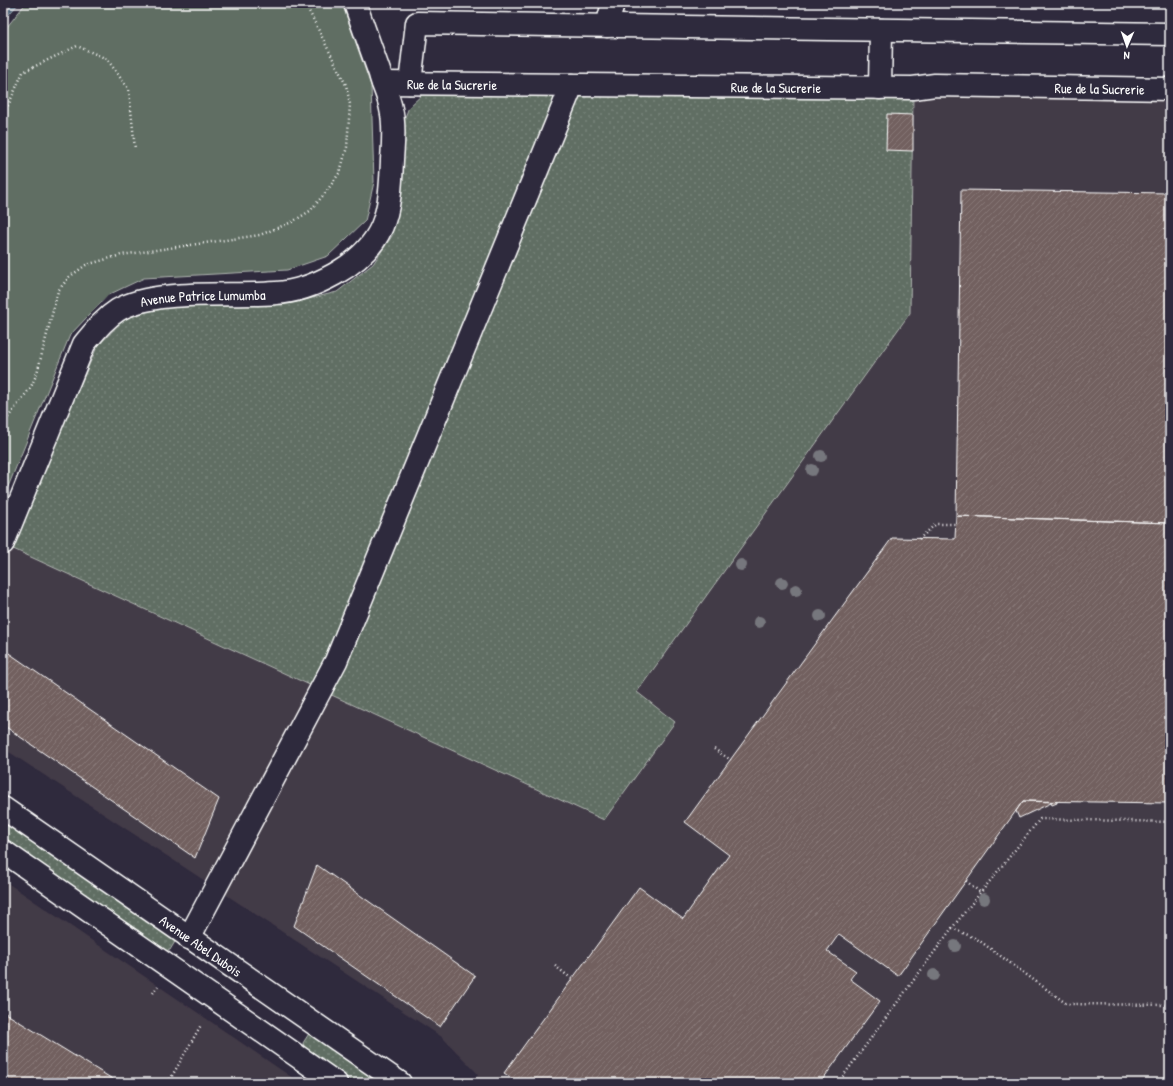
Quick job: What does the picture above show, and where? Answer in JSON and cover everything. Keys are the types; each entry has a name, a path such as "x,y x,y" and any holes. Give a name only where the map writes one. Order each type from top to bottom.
{"street":[{"name":"Avenue Patrice Lumumba","path":"3,543 84,344 101,323 133,303 154,297 276,293 297,290 325,279 353,263 374,243 385,221 391,195 393,142 391,110 355,3"},
{"path":"607,26 613,3"},
{"path":"410,83 417,23 1170,34"},
{"path":"880,88 881,30"},
{"name":"Avenue Patrice Lumumba","path":"3,517 78,338 103,310 115,301 152,288 295,282 332,265 370,232 378,216 381,194 383,83"},
{"name":"Rue de la Sucrerie","path":"383,83 880,88 913,88 935,85 1170,89"},
{"path":"189,938 336,661 572,85"},
{"name":"Avenue Abel Dubois","path":"3,808 400,1083"},
{"path":"3,851 336,1083"}],"path":[{"path":"3,424 31,387 37,373 58,291 69,277 86,265 121,255 260,235 292,222 310,211 326,192 340,172 347,146 350,104 346,85 306,3"},
{"path":"3,117 23,72 77,46 107,59 129,90 136,149"},
{"path":"919,539 936,524 956,524"},
{"path":"714,749 731,760"},
{"path":"838,1083 952,928 1040,819 1170,822"},
{"path":"966,880 981,893"},
{"path":"952,928 977,939 1067,1004 1170,1005"},
{"path":"556,966 572,979"},
{"path":"168,1083 201,1025"}],"shaded area":[{"path":"913,88 1170,89 1170,1083 472,1083 478,1074 442,1037 3,748 3,564 9,547 637,692 910,313"},
{"path":"3,880 204,1017 300,1083 3,1083"}],"green space":[{"path":"26,3 342,3 371,86 374,182 365,221 328,256 287,270 144,278 108,295 70,335 3,499 3,32"},
{"path":"424,93 913,96 910,313 637,692 675,722 604,820 9,547 97,347 124,319 158,308 296,302 337,292 373,264 392,236 402,125 409,107"},
{"path":"3,814 176,940 170,950 163,951 3,840"},
{"path":"310,1032 390,1083 355,1083 305,1049 303,1043"}],"water":[{"path":"3,3 19,3 3,21"}],"building":[{"path":"887,114 913,115 913,151 886,150"},
{"path":"961,190 1170,193 1170,523 956,516"},
{"path":"956,516 1170,523 1170,803 1023,801 898,976 839,934 827,951 856,971 850,979 880,1001 820,1083 519,1083 504,1073 639,887 683,919 729,855 685,822 892,538 955,539"},
{"path":"3,649 219,799 195,858 3,725"},
{"path":"1023,801 1057,803 1052,805 1051,803 1019,818 1016,811"},
{"path":"317,865 475,976 440,1027 294,926"},
{"path":"5,1013 119,1083 3,1083 3,1016"}]}
